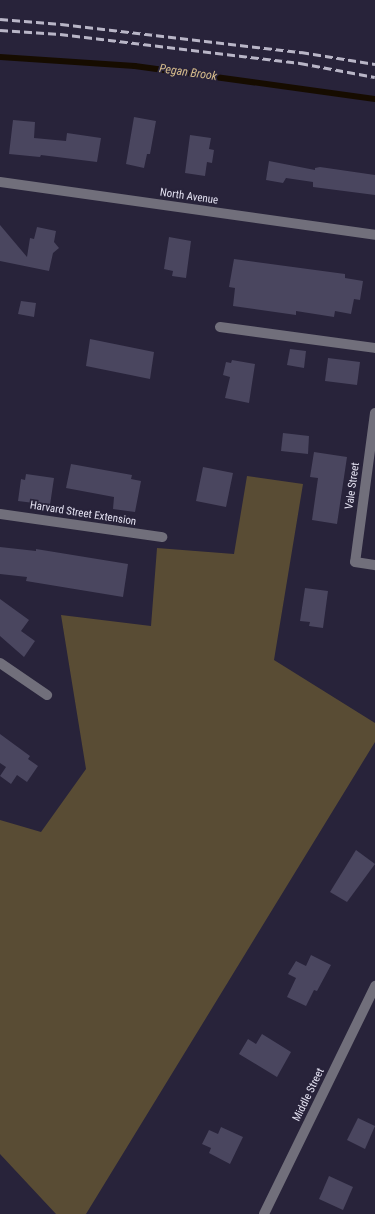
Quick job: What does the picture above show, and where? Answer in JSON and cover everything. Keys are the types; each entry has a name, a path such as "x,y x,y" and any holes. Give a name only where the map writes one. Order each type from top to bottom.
{"street":[{"name":"North Avenue","path":"0,182 375,235"},
{"path":"220,327 375,348"},
{"name":"Vale Street","path":"375,413 355,562 375,565"},
{"name":"Harvard Street Extension","path":"0,514 162,537"},
{"path":"0,663 46,695"},
{"name":"Middle Street","path":"264,1214 375,986"}],"shaded area":[{"path":"247,476 303,484 274,660 375,723 375,742 86,1214 56,1214 0,1154 0,820 41,832 86,769 61,615 151,626 157,548 234,554"}],"building":[{"path":"134,117 156,121 150,154 147,154 144,168 126,164"},
{"path":"13,120 35,122 34,138 66,141 67,133 101,138 97,162 41,155 40,157 9,154"},
{"path":"190,135 211,138 209,149 214,150 212,163 207,162 205,176 185,173"},
{"path":"269,161 315,170 315,168 320,167 375,175 375,195 313,187 313,182 286,178 283,183 266,180"},
{"path":"0,225 27,257 30,238 34,239 37,227 56,231 54,242 59,248 53,253 49,271 0,261"},
{"path":"169,237 191,241 186,278 172,276 173,271 164,269"},
{"path":"234,259 345,274 345,278 363,281 360,300 354,299 351,314 335,311 334,317 296,311 296,315 233,306 235,288 229,287"},
{"path":"21,301 36,303 34,317 18,314"},
{"path":"90,339 154,352 150,379 86,366"},
{"path":"290,349 306,351 304,368 287,365"},
{"path":"328,358 360,362 357,385 325,381"},
{"path":"232,360 255,364 249,403 225,398 230,377 223,375 226,362 231,363"},
{"path":"283,433 309,436 308,454 281,451"},
{"path":"314,452 347,457 337,524 312,520 318,478 310,477"},
{"path":"71,464 132,475 131,479 141,481 135,512 113,509 114,497 66,488"},
{"path":"203,467 233,473 226,507 196,501"},
{"path":"26,474 54,478 50,505 18,501 21,479 25,480"},
{"path":"0,547 36,551 36,549 128,564 123,597 26,581 27,577 0,574"},
{"path":"305,588 328,591 323,628 309,626 310,622 300,621"},
{"path":"0,599 29,620 21,631 35,641 24,657 0,636"},
{"path":"0,734 30,756 28,759 38,766 27,782 17,775 11,784 0,776 6,767 0,763"},
{"path":"356,850 375,864 347,902 330,892"},
{"path":"311,955 331,965 317,991 314,990 306,1006 287,997 296,978 288,974 296,961 306,966"},
{"path":"262,1034 291,1052 277,1077 239,1054 248,1039 256,1044"},
{"path":"358,1118 375,1126 365,1149 347,1140"},
{"path":"221,1127 243,1137 230,1164 209,1153 211,1148 202,1144 209,1130 218,1134"},
{"path":"329,1176 353,1187 343,1210 319,1199"}],"waterway":[{"name":"Pegan Brook","path":"0,57 135,66 375,99"}],"railway":[{"path":"0,19 61,24 301,52 375,64"},
{"path":"0,30 60,34 300,63 375,77"}]}
